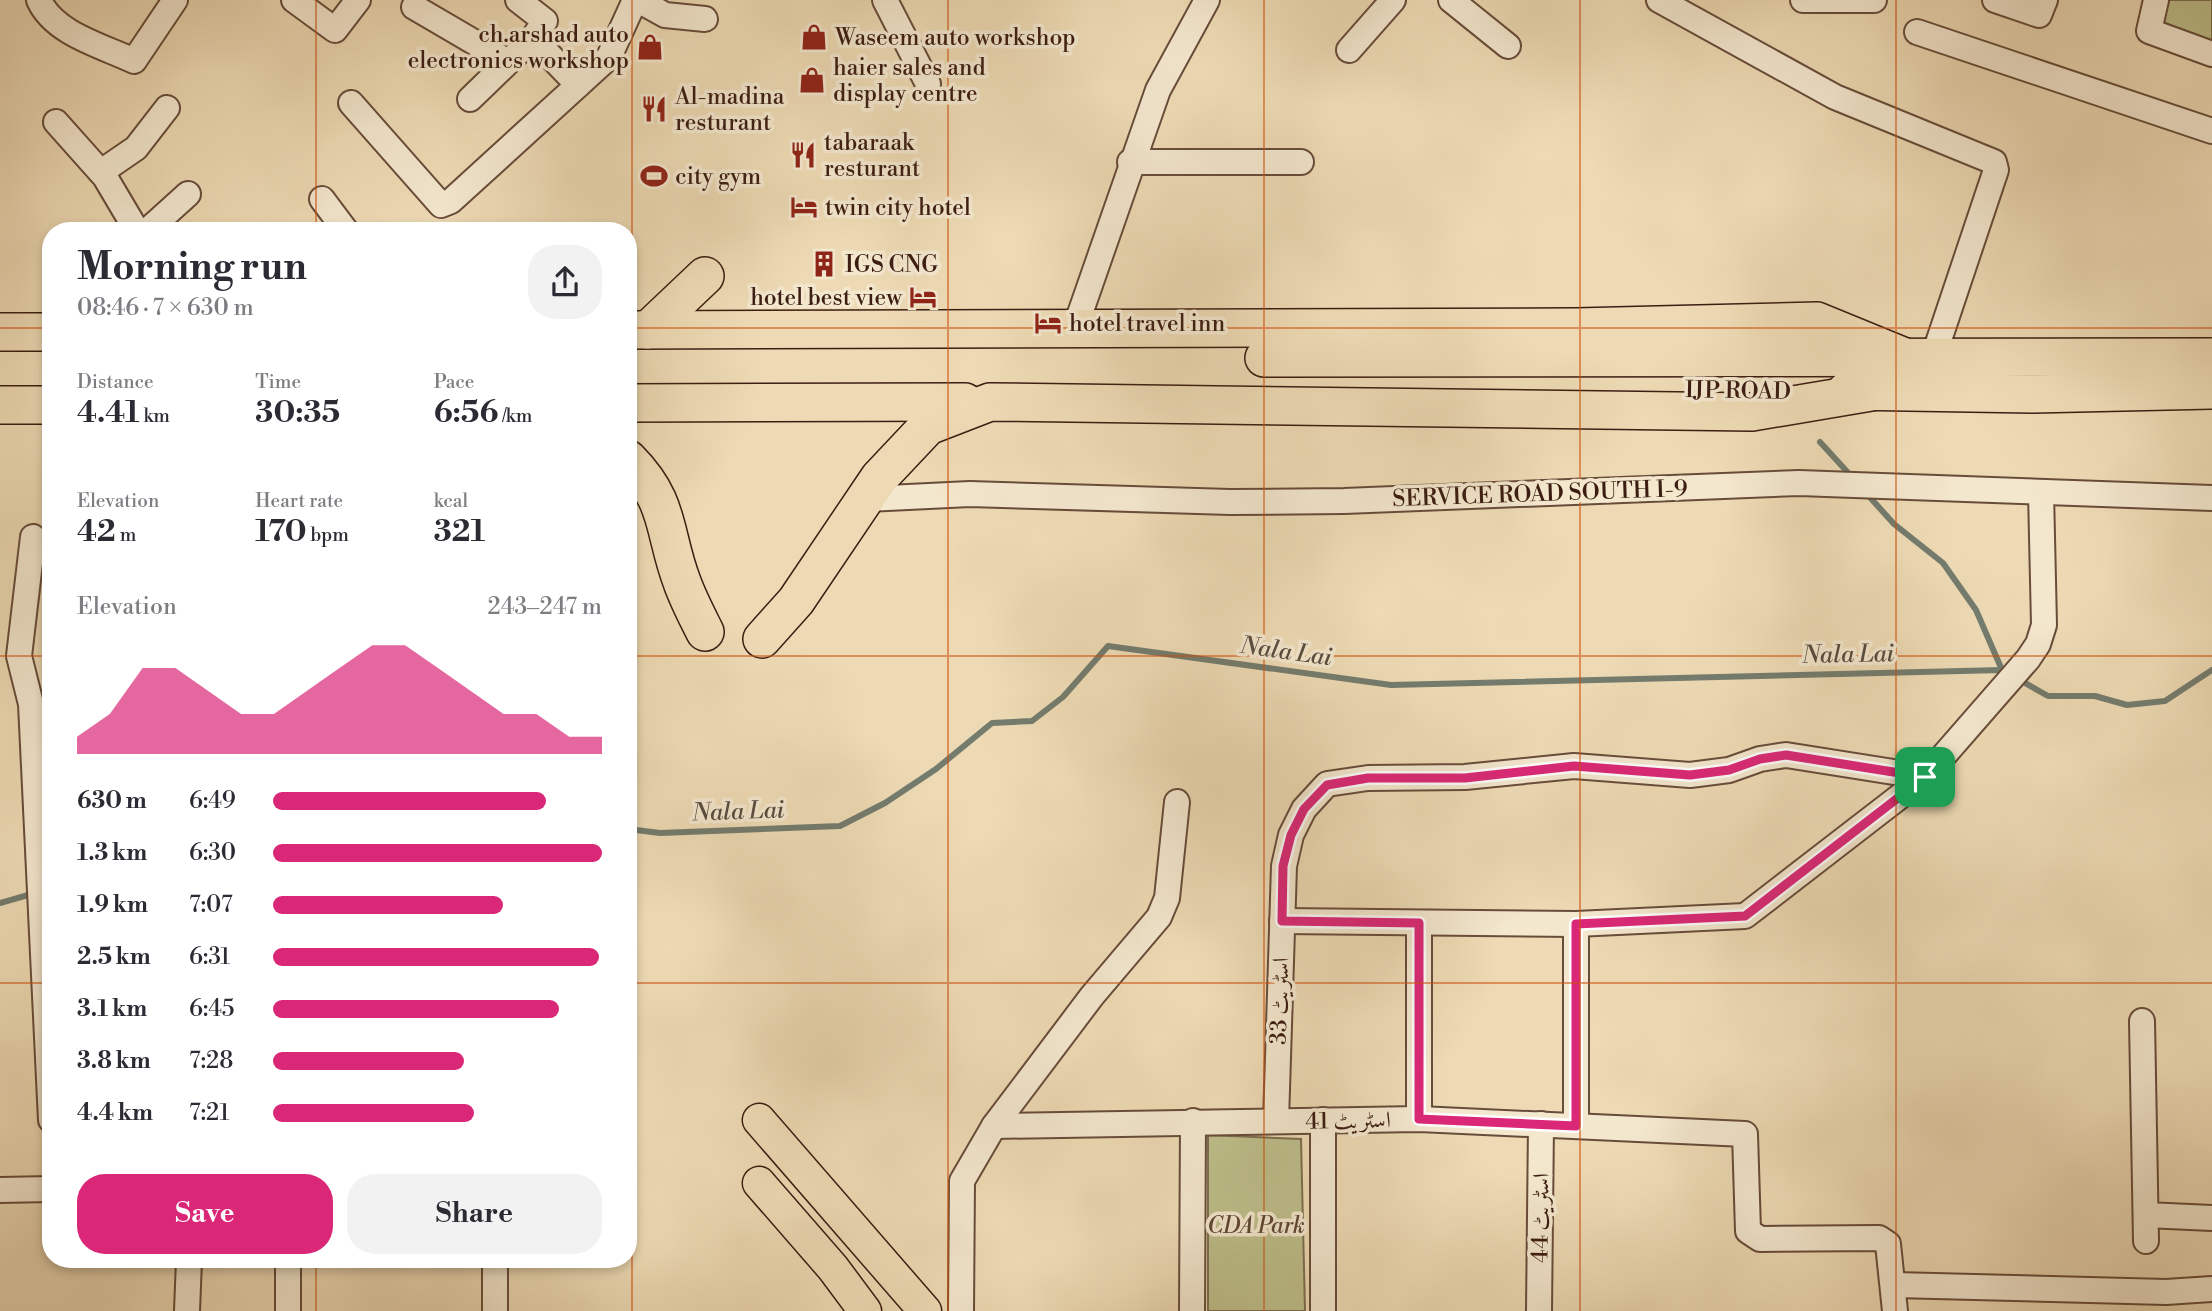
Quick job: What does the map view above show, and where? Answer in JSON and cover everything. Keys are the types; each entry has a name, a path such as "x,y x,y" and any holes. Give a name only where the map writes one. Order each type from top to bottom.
{"highway":[{"path":"638,330 705,276"},
{"path":"638,330 1576,327 1817,321 1919,357"},
{"path":"0,332 42,332"},
{"name":"IJP ROAD","path":"2212,357 1919,357 1264,372 1871,392 2033,394 2212,390"},
{"path":"637,402 990,402 1752,412 1871,392"},
{"path":"762,639 796,601 879,478 928,426 990,402"},
{"path":"0,405 42,405"},
{"path":"637,467 644,474 666,516 681,581 705,632"}],"main road":[{"path":"759,1120 925,1311"},
{"path":"759,1183 865,1311"}],"street":[{"path":"39,0 45,14 61,25 134,61 175,0"},
{"path":"295,0 335,30 358,0"},
{"path":"470,99 533,38 545,21 518,0"},
{"path":"351,103 441,205 451,201 609,57 637,0 665,15 705,19"},
{"path":"885,0 928,85"},
{"path":"1074,328 1130,162 1158,90 1207,0"},
{"path":"1349,50 1393,0"},
{"path":"1451,0 1508,46"},
{"path":"1659,0 1835,97 1994,162 1996,170 1919,357"},
{"path":"1803,0 1874,0"},
{"path":"1995,0 2039,15 2045,0"},
{"path":"2156,0 2149,31 2212,54"},
{"path":"414,7 508,62"},
{"path":"1917,32 2212,131"},
{"path":"533,38 578,85"},
{"path":"101,172 136,148 166,108"},
{"path":"56,122 101,172 132,222"},
{"path":"1130,162 1301,162"},
{"path":"157,222 188,194"},
{"path":"322,199 339,222"},
{"name":"SERVICE ROAD SOUTH I-9","path":"867,499 970,494 1230,502 1799,483 2212,498"},
{"path":"1282,921 1576,924 1745,916 1925,777 2028,659 2038,644 2044,625 2041,492"},
{"path":"33,537 19,656 32,704 42,925"},
{"name":"اسٹریٹ 33","path":"1276,1121 1283,866 1291,835 1304,809 1327,785 1368,778 1465,778 1574,766 1690,775 1729,770 1760,759 1786,755 1925,777"},
{"path":"961,1311 962,1181 994,1126 1092,996 1159,917 1167,898 1177,802"},
{"path":"1419,923 1419,1119"},
{"path":"1576,924 1576,1126"},
{"path":"2142,1021 2146,1241"},
{"name":"اسٹریٹ 41","path":"994,1126 1419,1119 1745,1134 1748,1231 1760,1239 1880,1238 1888,1244 1895,1285"},
{"path":"1192,1311 1193,1121"},
{"path":"1323,1121 1323,1311"},
{"name":"اسٹریٹ 44","path":"1539,1311 1541,1124"},
{"path":"0,1190 42,1189"},
{"path":"2146,1216 2212,1218"},
{"path":"187,1311 189,1268"},
{"path":"288,1268 288,1311"},
{"path":"495,1268 495,1311"},
{"path":"1895,1311 1895,1285 2167,1302 2212,1289"}],"green space":[{"path":"2156,0 2212,0 2212,54 2149,31"},
{"name":"CDA Park","path":"1208,1135 1301,1139 1305,1311 1208,1311"}],"waterway":[{"name":"Nala Lai","path":"1820,442 1852,477"},
{"name":"Nala Lai","path":"1866,493 1894,524 1943,563 1976,610 2002,670"},
{"name":"Nala Lai","path":"637,830 660,833 840,826 885,803 936,769 992,723 1032,721 1063,697 1108,646 1391,685 2002,670 2008,673"},
{"name":"Nala Lai","path":"2018,679 2048,696 2095,696 2127,705 2165,701 2212,670"},
{"name":"Nala Lai","path":"0,903 35,893"}],"place":[{"name":"Waseem auto workshop","path":"814,37"},
{"name":"ch.arshad auto electronics workshop","path":"650,47"},
{"name":"haier sales and display centre","path":"812,80"},
{"name":"Al-madina resturant","path":"654,109"},
{"name":"tabaraak resturant","path":"803,155"},
{"name":"city gym","path":"654,176"},
{"name":"twin city hotel","path":"804,207"},
{"name":"IGS CNG","path":"824,264"},
{"name":"hotel best view","path":"923,297"},
{"name":"hotel travel inn","path":"1048,323"}],"route":[{"path":"1786,755 1925,777 1813,860 1745,916 1576,924 1576,1126 1419,1119 1419,923 1282,921 1283,866 1288,856 1291,835 1304,809 1327,785 1368,778 1465,778 1525,769 1574,766 1690,775 1729,770 1760,759 1786,755"}]}
